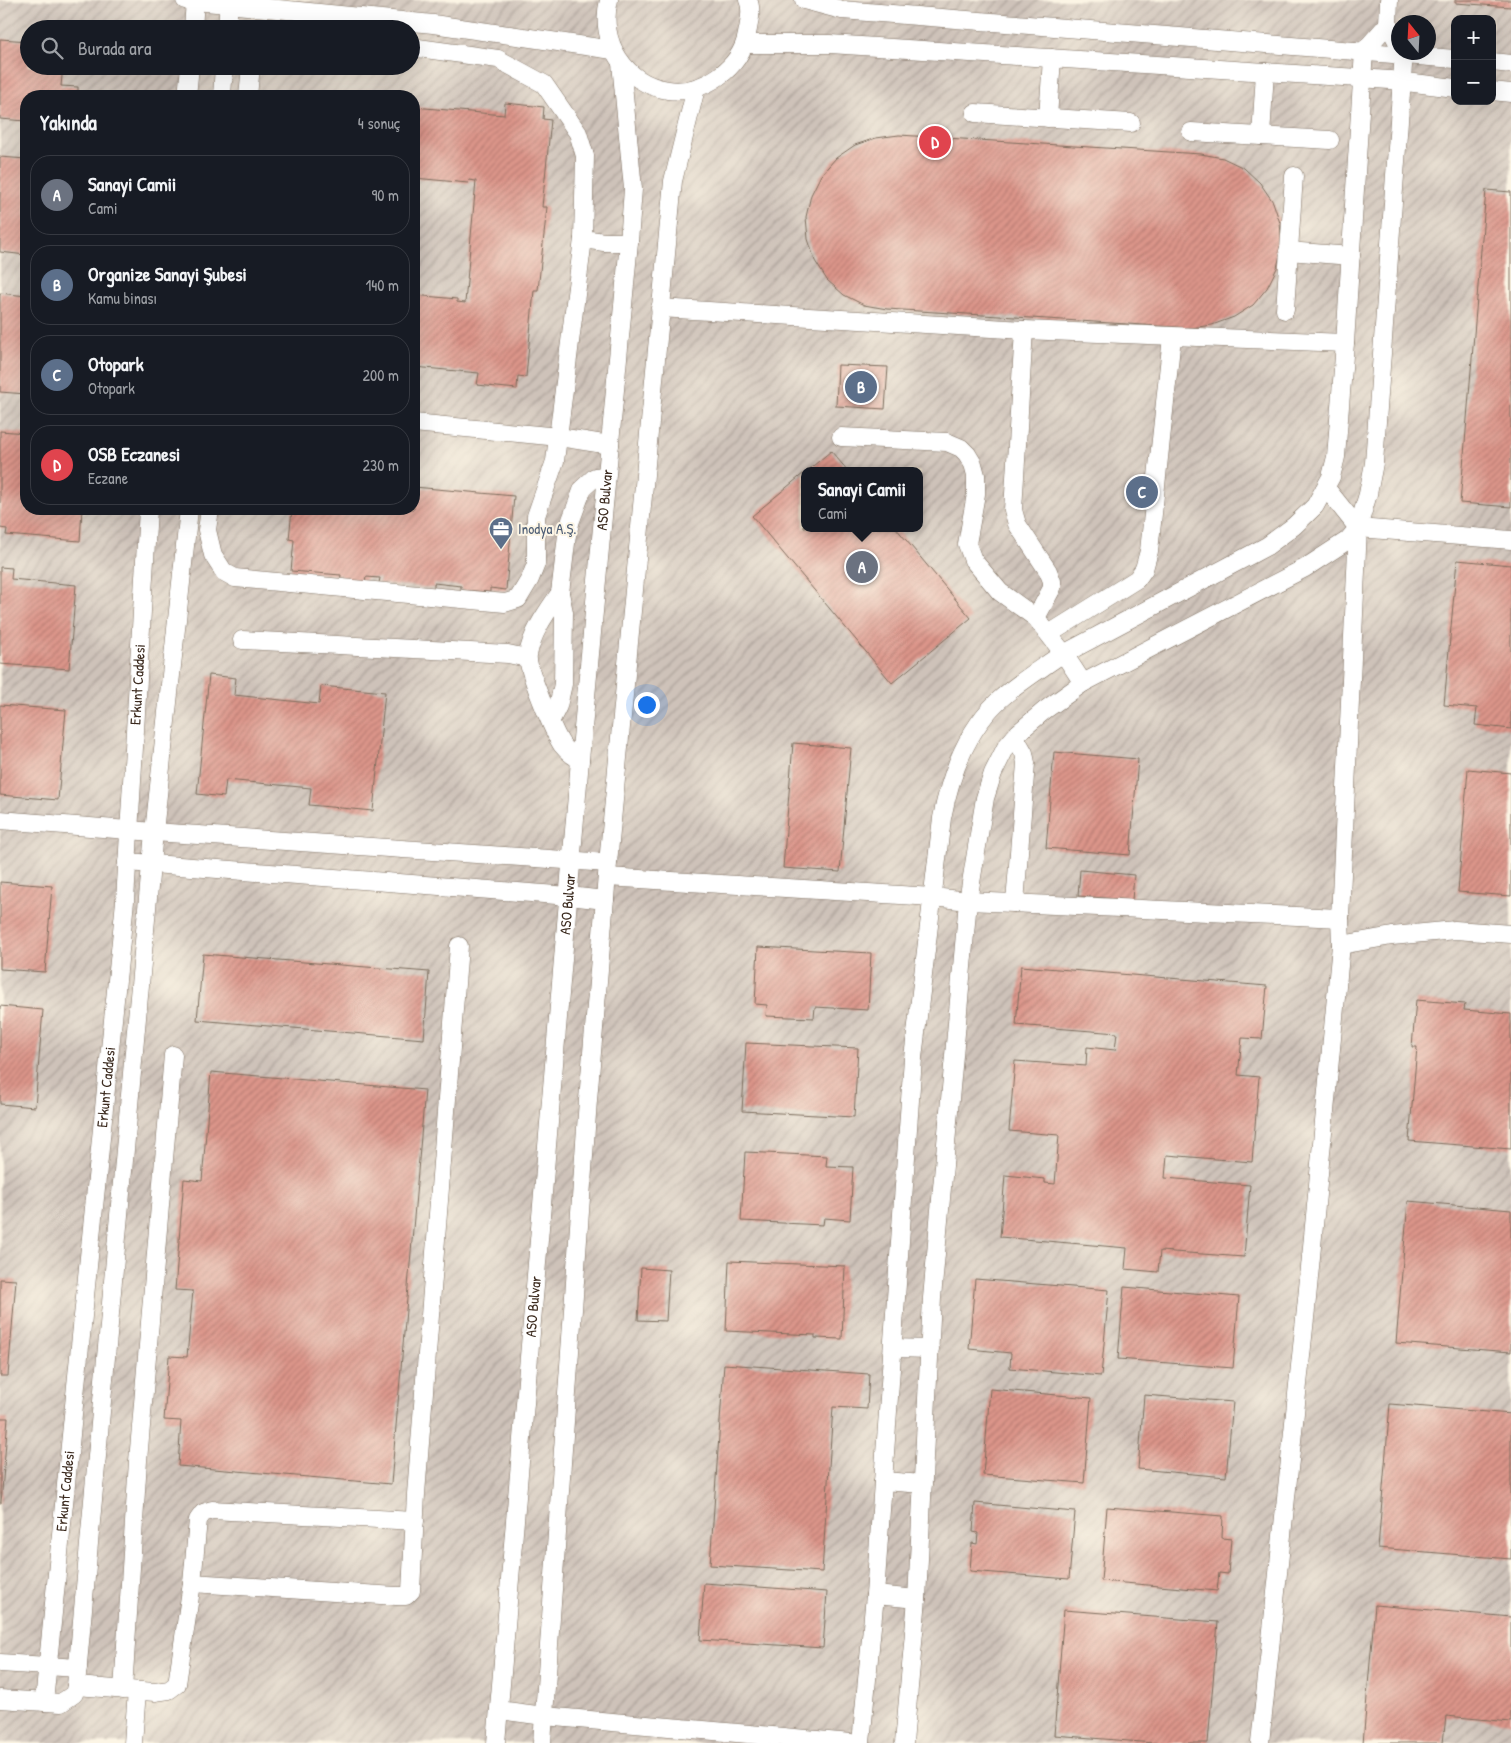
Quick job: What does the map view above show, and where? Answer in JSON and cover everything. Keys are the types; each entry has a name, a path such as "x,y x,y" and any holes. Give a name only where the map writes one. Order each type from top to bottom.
{"street":[{"path":"193,20 192,0 229,2 396,20"},
{"name":"ASO Bulvar","path":"496,1743 580,760 633,189 629,131 617,57 607,32 606,11 609,0"},
{"path":"420,23 617,57 642,82 668,90 696,88 726,72 738,58 745,44 750,18 750,4 748,0"},
{"path":"804,0 842,10 1364,51 1391,50"},
{"path":"1390,0 1388,24 1391,30"},
{"path":"228,20 229,2"},
{"path":"429,49 433,24"},
{"path":"861,1743 875,1595 913,1058 945,801 955,771 973,731 999,701 1024,681 1064,654 1267,546 1294,526 1316,506 1331,477 1336,457 1364,51 1388,24"},
{"path":"745,44 830,44 1362,78 1451,88"},
{"path":"209,515 207,530 213,555 224,572 235,578 505,603 518,599 530,579 536,564 536,516 555,461 559,437 583,239 585,156 578,133 544,84 498,59 420,48"},
{"path":"1436,56 1451,58"},
{"path":"1048,118 1052,58"},
{"path":"1260,1743 1307,1299 1341,945 1340,918 1358,528 1368,494 1374,463 1402,82 1402,60"},
{"path":"1496,62 1511,64"},
{"path":"1261,136 1265,72"},
{"path":"188,90 189,75"},
{"path":"222,90 223,75"},
{"path":"249,90 250,75"},
{"path":"542,1743 588,1100 660,308 673,181 696,88"},
{"path":"1496,91 1511,93"},
{"path":"975,113 1131,123"},
{"path":"1191,132 1330,140"},
{"path":"1285,310 1294,176"},
{"path":"583,239 604,242 629,242"},
{"path":"1288,251 1351,256"},
{"path":"660,308 1024,330 1345,343"},
{"path":"1024,330 1013,510 1017,524 1052,581 1052,588 1036,618"},
{"path":"1049,634 1137,579 1144,569 1149,551 1172,336"},
{"path":"420,424 559,437 610,445"},
{"path":"841,438 947,442 961,448 973,464 976,475 976,494 967,544 973,560 1000,592 1036,618 1064,654 1082,683"},
{"path":"551,720 558,706 563,684 564,612 560,593 567,535 579,495 583,488 595,477 606,476"},
{"path":"1326,488 1358,528 1511,540"},
{"name":"Erkunt Caddesi","path":"44,1702 125,901 148,515"},
{"path":"0,1700 61,1703 74,1694 76,1686 154,832 189,515"},
{"path":"904,1743 917,1599 932,1298 968,901 985,798 993,773 1006,747 1015,737 1045,710 1082,683 1305,568 1348,540 1358,528"},
{"path":"560,593 540,624 531,643 527,658 530,673 562,744 580,760"},
{"path":"242,640 508,654 527,658"},
{"path":"1015,737 1024,753 1026,763 1015,903"},
{"path":"0,820 572,860 608,870 968,901 1340,918"},
{"path":"127,862 605,900"},
{"path":"1341,945 1392,936 1455,930 1511,934"},
{"path":"192,1583 406,1596 411,1591 459,946"},
{"path":"133,1743 130,1690 138,1461 173,1055"},
{"path":"893,1348 930,1349"},
{"path":"883,1481 923,1484"},
{"path":"76,1686 155,1692 169,1690 177,1684 192,1583 198,1520 203,1513 212,1510 415,1521"},
{"path":"875,1595 917,1599"},
{"path":"0,1663 78,1668"},
{"path":"498,1710 544,1716 851,1743"}],"shaded area":[{"path":"0,0 1511,0 1511,1743 0,1743"}],"building":[{"path":"1455,0 1511,0 1511,7 1455,3"},
{"path":"0,39 20,40 20,75 62,75 61,86 78,87 78,90 20,90 20,121 0,119"},
{"path":"505,103 544,107 543,119 551,120 542,207 547,207 538,290 534,290 526,377 518,376 517,389 477,385 479,373 420,368 420,296 457,299 457,302 465,303 476,181 469,180 468,183 420,179 420,108 504,115"},
{"path":"899,135 1201,154 1223,158 1244,168 1260,183 1273,202 1280,223 1282,245 1277,268 1267,288 1253,305 1234,317 1212,325 1191,328 887,309 864,305 844,295 827,280 815,261 808,239 806,217 811,195 821,175 836,158 855,145 876,138"},
{"path":"0,157 20,159 20,254 0,252"},
{"path":"1486,190 1511,192 1511,507 1460,503"},
{"path":"0,293 20,295 20,394 0,392"},
{"path":"838,365 888,367 885,409 836,406"},
{"path":"0,431 20,433 20,515 82,515 80,541 6,535 7,529 0,528"},
{"path":"831,451 845,467 812,467"},
{"path":"801,475 801,532 899,532 971,618 892,683 752,516"},
{"path":"420,488 514,496 506,590 490,588 490,592 461,590 461,586 434,583 434,588 379,583 380,578 366,577 365,583 340,581 341,575 291,571 294,540 289,539 291,515 420,515"},
{"path":"1457,560 1511,565 1511,729 1475,725 1477,708 1444,705"},
{"path":"0,567 12,568 11,579 76,585 69,669 0,664"},
{"path":"209,675 236,678 234,695 319,704 321,686 385,692 373,811 309,805 311,788 226,780 224,797 197,794"},
{"path":"0,705 66,710 58,800 0,795"},
{"path":"793,743 851,748 840,872 783,868"},
{"path":"1054,752 1138,759 1130,855 1046,848"},
{"path":"1468,769 1511,773 1511,896 1458,892"},
{"path":"1080,870 1134,875 1132,900 1078,896"},
{"path":"0,882 52,886 45,972 0,969"},
{"path":"758,947 871,953 868,1010 815,1007 814,1018 766,1016 767,1005 755,1004"},
{"path":"203,954 429,972 424,1039 197,1020"},
{"path":"1021,966 1267,986 1262,1039 1242,1038 1238,1075 1259,1077 1252,1162 1167,1155 1165,1178 1250,1185 1244,1257 1160,1251 1158,1272 1125,1269 1127,1248 1000,1237 1005,1175 1045,1179 1045,1183 1055,1184 1059,1135 1009,1131 1015,1061 1086,1066 1087,1047 1115,1050 1117,1033 1016,1025"},
{"path":"1416,1000 1465,1004 1464,1010 1511,1014 1511,1149 1409,1141 1417,1047 1412,1047"},
{"path":"0,1006 43,1010 35,1107 0,1104"},
{"path":"746,1043 858,1048 854,1117 742,1111"},
{"path":"211,1072 425,1090 391,1484 178,1466 181,1421 164,1420 169,1356 187,1357 193,1291 175,1290 184,1179 202,1181"},
{"path":"745,1152 827,1156 826,1166 853,1167 850,1220 824,1218 823,1225 741,1221"},
{"path":"1408,1201 1511,1210 1511,1352 1396,1343"},
{"path":"729,1261 845,1266 842,1339 815,1338 815,1335 726,1331"},
{"path":"641,1268 669,1270 666,1321 638,1320"},
{"path":"0,1279 16,1280 8,1376 0,1376"},
{"path":"975,1279 1109,1290 1101,1376 1010,1368 1011,1353 969,1349"},
{"path":"1124,1287 1239,1297 1233,1368 1118,1359"},
{"path":"724,1364 869,1374 867,1409 833,1407 822,1572 710,1565"},
{"path":"990,1389 1091,1398 1084,1483 983,1475"},
{"path":"1144,1395 1233,1402 1226,1477 1138,1469"},
{"path":"1390,1404 1511,1414 1511,1559 1378,1548"},
{"path":"0,1418 8,1418 1,1503 0,1503"},
{"path":"975,1503 1075,1512 1069,1579 970,1571 972,1543 977,1544 978,1533 973,1532"},
{"path":"1107,1507 1223,1516 1222,1538 1231,1539 1228,1574 1219,1573 1217,1591 1101,1581"},
{"path":"704,1583 827,1592 823,1648 700,1640"},
{"path":"1375,1605 1511,1617 1511,1722 1446,1716 1443,1743 1363,1743"},
{"path":"1064,1610 1218,1622 1208,1743 1154,1743 1054,1735"}],"place":[{"name":"OSB Eczanesi","path":"935,142"},
{"name":"Organize Sanayi Şubesi","path":"861,387"},
{"name":"Otopark","path":"1142,492"},
{"name":"Inodya A.Ş.","path":"501,550"},
{"name":"Sanayi Camii","path":"862,567"}]}
